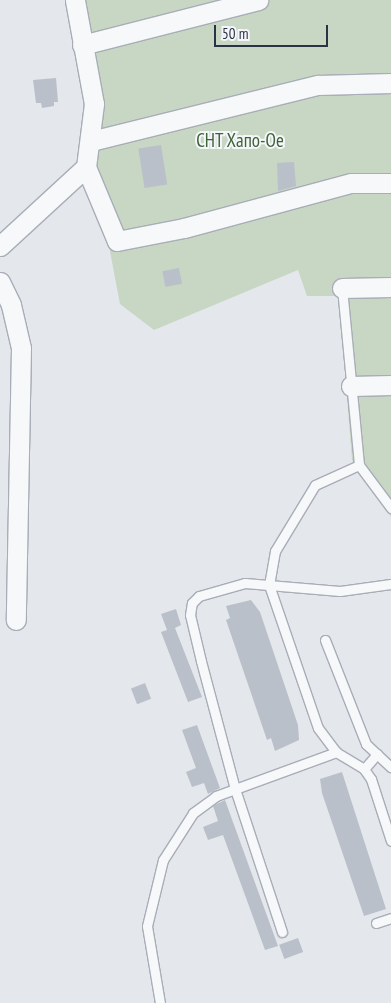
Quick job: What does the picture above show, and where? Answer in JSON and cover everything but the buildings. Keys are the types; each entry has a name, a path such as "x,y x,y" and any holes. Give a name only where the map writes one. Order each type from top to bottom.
{"street":[{"path":"75,0 94,104 91,141 86,167 117,241 184,228 351,183 391,183"},
{"path":"82,45 258,0"},
{"path":"91,141 318,85 391,83"},
{"path":"0,246 86,167"},
{"path":"0,282 11,305 21,348 9,514 16,620"},
{"path":"342,288 391,287"},
{"path":"351,386 391,385"}],"lane":[{"path":"342,288 359,466 391,508"},
{"path":"359,466 315,485 275,551 269,585 318,728 336,752 364,769 371,779 391,841"},
{"path":"282,932 235,789 190,615 192,603 198,596 245,583 340,591 391,584"},
{"path":"326,640 366,744 391,766"},
{"path":"160,1003 147,926 163,860 192,813 216,796 336,752"},
{"path":"364,769 378,754"},
{"path":"376,923 391,918"}],"green space":[{"name":"СНТ Хапо-Ое","path":"81,0 391,0 391,517 352,460 339,296 307,296 298,270 154,330 120,304 94,167"}]}
